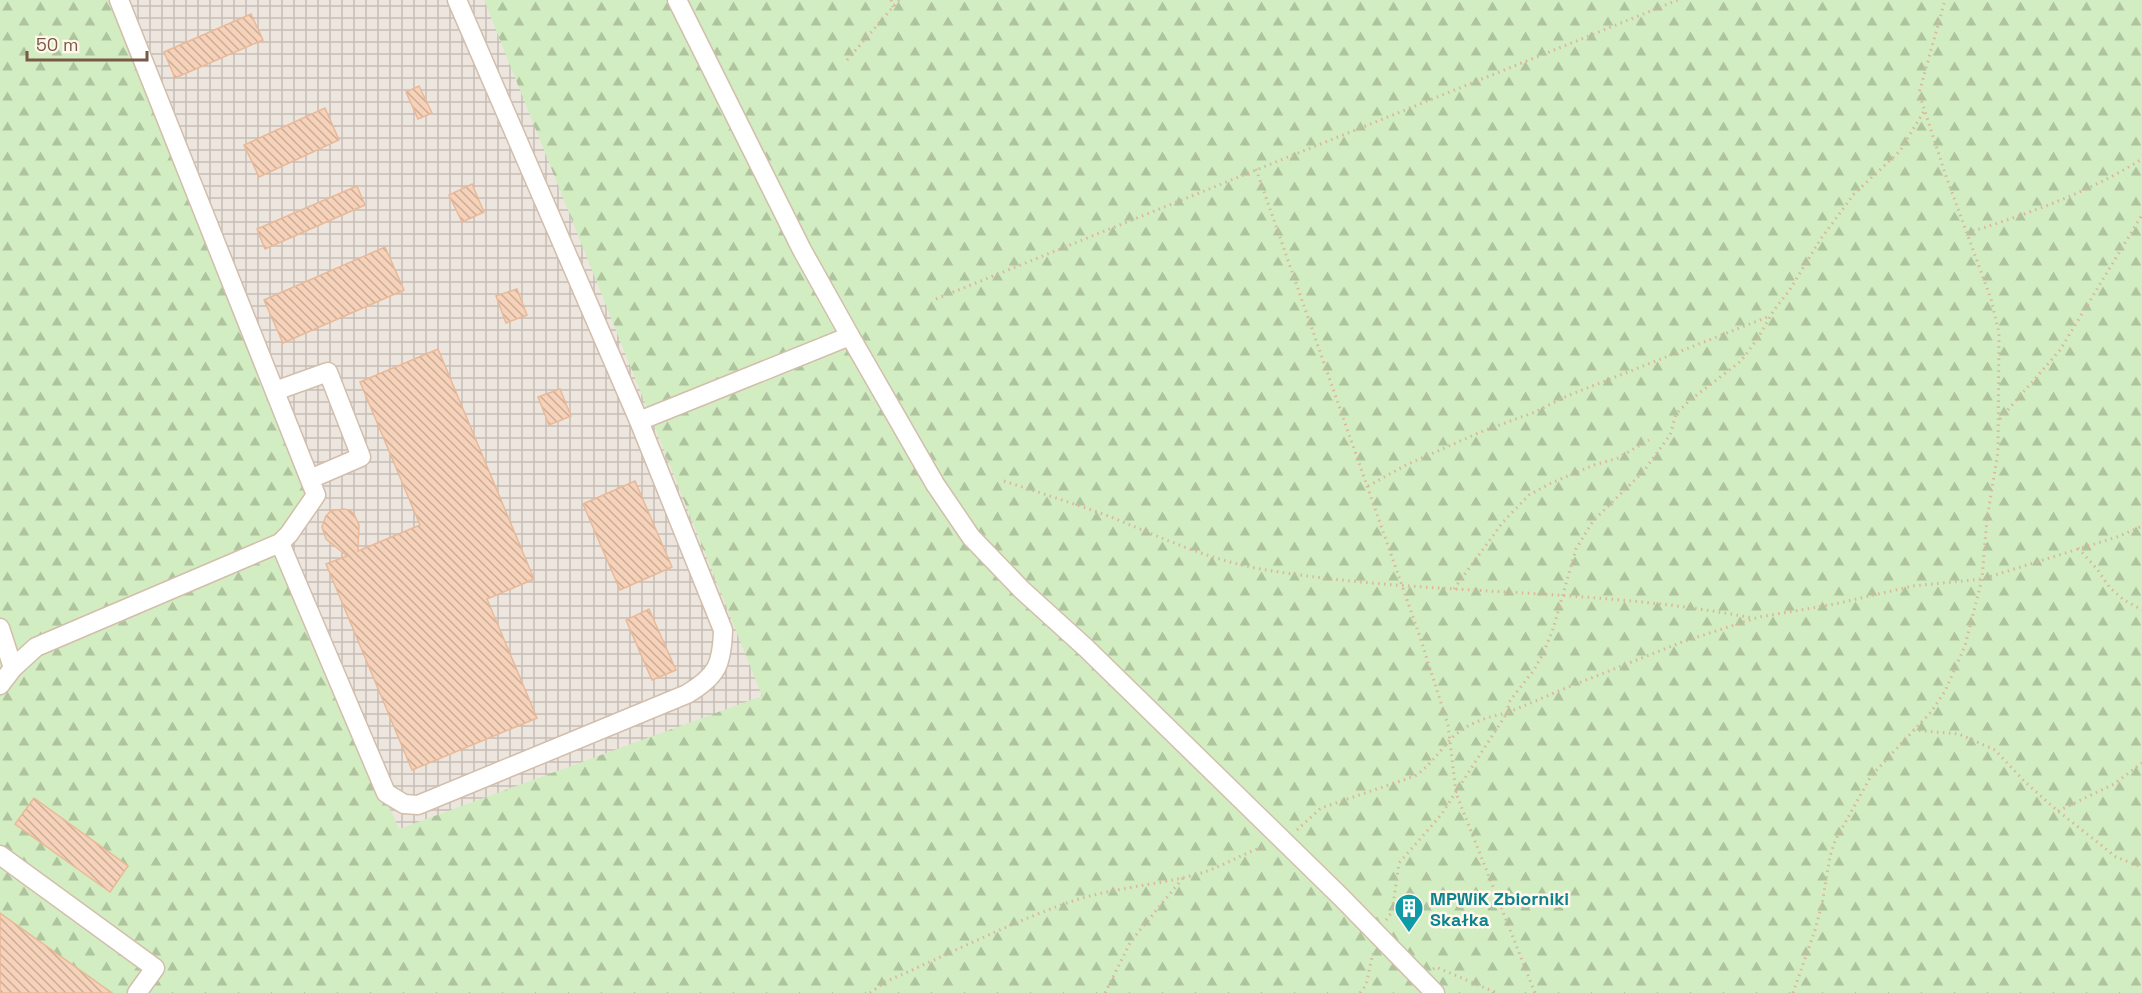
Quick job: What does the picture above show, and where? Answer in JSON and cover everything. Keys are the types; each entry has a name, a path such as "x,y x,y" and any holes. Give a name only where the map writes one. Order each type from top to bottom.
{"lane":[{"path":"0,685 12,668 36,647 280,543 316,495 119,0"},
{"path":"280,543 386,793 404,804 418,805 687,694 707,683 718,667 723,646 723,630 639,421 457,0"},
{"path":"677,0 802,250 935,484 971,537 1380,936 1429,987"},
{"path":"639,421 850,336"},
{"path":"275,391 328,372 361,457 310,479"},
{"path":"0,628 12,668"},
{"path":"0,855 155,968 137,993"}],"path":[{"path":"891,0 893,7"},
{"path":"847,60 900,0"},
{"path":"936,299 1678,0"},
{"path":"1793,993 1818,921 1835,841 1871,776 1931,712 1956,671 1965,646 1982,579 1987,519 1998,452 1999,333 1991,299 1919,93 1945,0"},
{"path":"1360,993 1366,985 1372,954 1392,912 1399,863 1441,815 1507,713 1509,702 1534,670 1543,654 1576,549 1593,521 1643,472 1670,435 1676,414 1689,401 1741,361 1789,291 1820,240 1854,194 1900,151 1924,111"},
{"path":"1967,233 2078,193 2142,159"},
{"path":"1257,169 1403,587 1448,725 1456,793 1535,993"},
{"path":"1999,420 2060,350 2142,215"},
{"path":"2138,223 2142,226"},
{"path":"1367,486 1406,465 1483,431 1772,315"},
{"path":"1455,589 1503,522 1529,495 1576,473 1618,458 1649,440"},
{"path":"1004,481 1098,512 1219,559 1260,569 1403,587 1672,605 1754,618"},
{"path":"870,993 885,982 1066,903 1103,893 1199,874 1239,859 1263,846 1284,842 1321,808 1414,776 1424,770 1449,741 1474,723 1507,713 1682,642 1754,618 1834,604 1913,586 1982,579 2117,537 2142,526"},
{"path":"2078,548 2110,588 2124,600 2142,610"},
{"path":"1913,730 1959,734 1995,750 2025,782 2058,811 2116,857 2142,867"},
{"path":"2058,811 2114,784 2142,763"},
{"path":"1105,993 1131,941 1184,877"},
{"path":"1429,987 1436,967 1497,993"}],"shaded area":[{"path":"0,0 790,0 1125,766 0,993"}],"green space":[{"path":"0,0 110,0 312,491 277,555 399,829 762,696 484,0 2142,0 2142,993 0,993"}],"building":[{"path":"251,14 263,40 175,78 164,52"},
{"path":"419,86 432,113 418,119 406,92"},
{"path":"325,108 339,140 259,177 244,145"},
{"path":"472,184 484,212 462,222 449,195"},
{"path":"357,186 365,205 265,249 257,229"},
{"path":"385,247 404,290 283,343 264,300"},
{"path":"517,289 527,315 506,323 496,296"},
{"path":"438,349 534,579 487,599 537,718 412,770 326,564 347,556 326,539 322,527 326,516 331,511 349,510 354,514 359,525 358,551 420,525 360,382"},
{"path":"560,389 571,416 549,425 538,397"},
{"path":"635,481 672,567 620,590 583,504"},
{"path":"649,609 676,670 652,680 626,620"},
{"path":"34,798 128,866 110,892 15,824"},
{"path":"0,913 112,993 0,993"}],"place":[{"name":"MPWiK Zbiorniki Skałka","path":"1409,934"}]}
